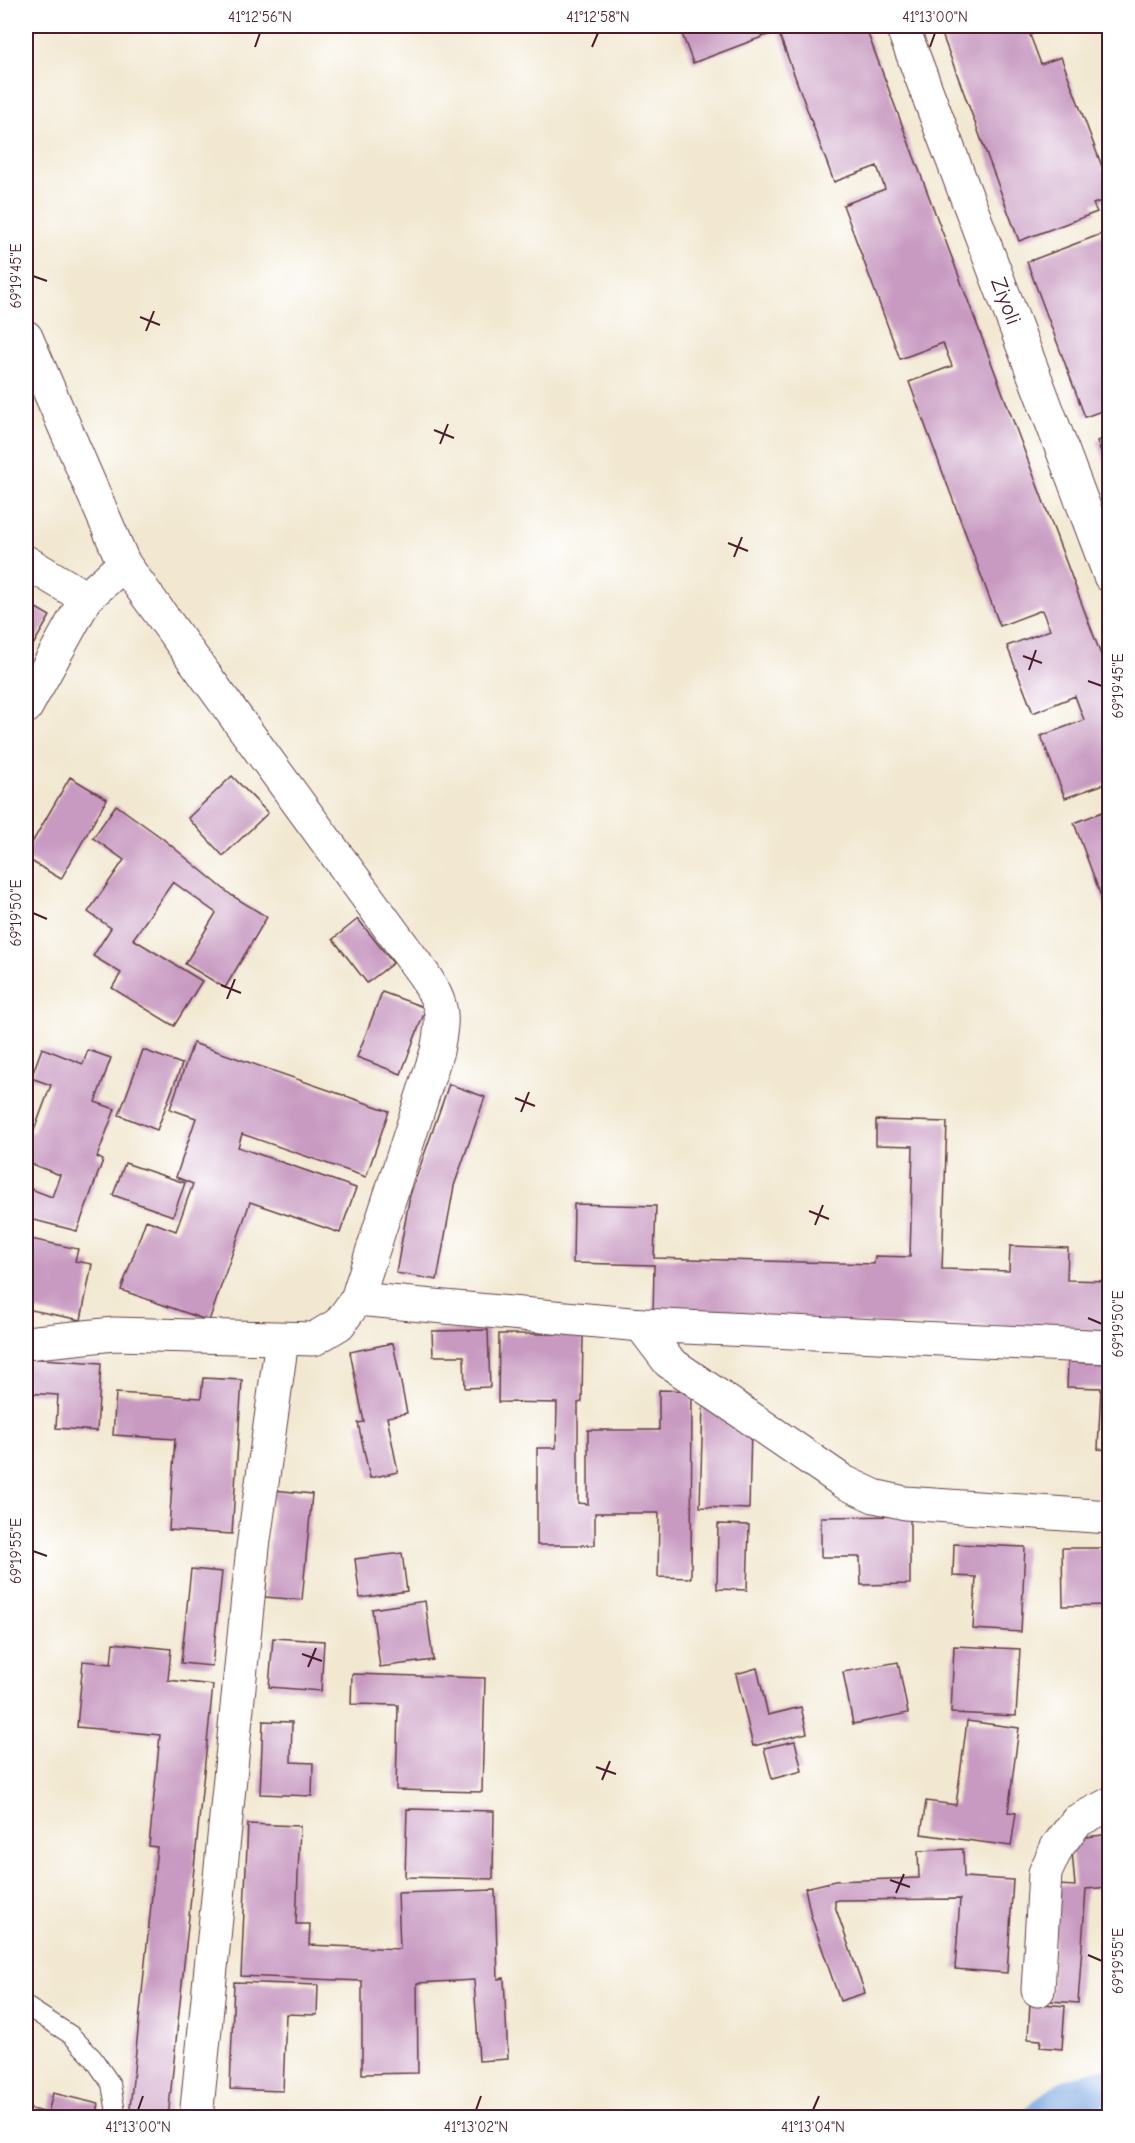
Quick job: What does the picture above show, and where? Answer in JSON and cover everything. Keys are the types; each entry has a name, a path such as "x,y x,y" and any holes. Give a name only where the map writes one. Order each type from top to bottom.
{"street":[{"name":"Ziyoli","path":"902,26 1110,576"},
{"path":"26,337 124,564 424,975 437,996 443,1020 437,1051 357,1299 339,1324 314,1340 114,1334 26,1343"},
{"path":"26,562 86,598"},
{"path":"26,707 86,598 124,564"},
{"path":"357,1299 641,1325 1110,1347"},
{"path":"641,1325 669,1362 844,1482 874,1496 905,1503 1110,1517"},
{"path":"196,2118 253,1547 282,1340"},
{"path":"1038,1990 1045,1873 1057,1847 1077,1821 1110,1804"}],"lane":[{"path":"26,2006 70,2035 93,2058 111,2085 117,2118"}],"building":[{"path":"679,26 865,26 1110,679 1110,788 1107,783 1065,798 1041,736 1084,720 1075,696 1033,713 1007,646 1050,630 1042,610 1000,626 909,382 952,366 943,343 900,359 843,205 885,189 877,166 834,182 778,31 693,63"},
{"path":"939,26 1050,27 1030,35 1041,64 1061,57 1110,188 1110,198 1093,204 1097,212 1019,241"},
{"path":"1104,233 1110,247 1110,408 1085,417 1027,262"},
{"path":"1110,437 1110,473 1109,473 1097,441"},
{"path":"26,602 50,616 26,657"},
{"path":"232,776 268,813 223,856 188,818"},
{"path":"70,777 107,799 61,879 26,858 26,853"},
{"path":"116,805 162,838 231,895 267,917 225,988 185,964 216,913 173,882 133,939 202,981 174,1026 112,988 121,973 93,956 111,928 88,912 124,860 93,838"},
{"path":"1110,809 1110,918 1109,918 1074,823"},
{"path":"358,919 393,963 367,983 333,939"},
{"path":"382,992 426,1008 401,1074 357,1057"},
{"path":"193,1043 389,1111 366,1177 242,1134 238,1147 356,1188 340,1233 250,1202 209,1321 121,1290 146,1220 176,1231 193,1184 176,1177 196,1118 170,1109"},
{"path":"42,1048 83,1064 88,1050 111,1058 95,1102 115,1109 97,1157 103,1160 77,1231 26,1218 26,1187 52,1197 60,1175 26,1162 26,1131 33,1133 51,1085 31,1078"},
{"path":"143,1050 182,1064 157,1130 119,1115"},
{"path":"449,1084 485,1097 454,1186 437,1280 396,1273 410,1195"},
{"path":"876,1120 947,1122 942,1269 1009,1271 1010,1246 1068,1248 1067,1280 1110,1281 1110,1330 653,1317 654,1265 573,1263 574,1204 656,1206 654,1258 874,1264 875,1256 910,1257 913,1146 876,1145"},
{"path":"125,1163 185,1183 173,1216 113,1195"},
{"path":"26,1238 78,1249 75,1261 92,1264 81,1320 26,1309"},
{"path":"488,1330 490,1387 465,1388 464,1356 433,1356 432,1331"},
{"path":"499,1334 583,1334 582,1402 578,1403 578,1503 588,1504 588,1430 659,1430 659,1390 692,1391 691,1578 658,1577 659,1513 595,1513 595,1545 537,1545 537,1448 556,1448 557,1403 498,1402"},
{"path":"393,1343 407,1413 387,1417 398,1472 370,1478 358,1423 364,1422 350,1352"},
{"path":"26,1358 101,1363 97,1431 56,1428 58,1395 26,1393"},
{"path":"1068,1362 1110,1364 1110,1450 1098,1449 1101,1388 1067,1387"},
{"path":"203,1378 242,1380 232,1534 169,1530 175,1439 113,1435 116,1393 201,1398"},
{"path":"703,1405 751,1429 749,1509 700,1507"},
{"path":"274,1490 312,1494 302,1600 265,1597"},
{"path":"910,1516 910,1584 861,1585 860,1557 821,1557 821,1517"},
{"path":"718,1524 749,1525 747,1590 717,1589"},
{"path":"954,1544 1025,1547 1021,1632 973,1629 976,1577 953,1576"},
{"path":"1062,1548 1110,1548 1110,1605 1063,1606"},
{"path":"402,1553 407,1591 360,1598 355,1559"},
{"path":"191,1569 222,1572 212,1666 181,1663"},
{"path":"425,1601 433,1660 380,1667 372,1609"},
{"path":"273,1638 324,1641 321,1691 269,1687"},
{"path":"113,1643 171,1649 168,1680 213,1685 168,2118 129,2118 157,1847 149,1846 160,1735 77,1727 83,1661 111,1664"},
{"path":"954,1646 1020,1649 1016,1716 951,1713"},
{"path":"898,1662 908,1713 853,1724 843,1672"},
{"path":"757,1668 768,1715 801,1707 807,1733 753,1746 736,1674"},
{"path":"352,1674 485,1678 482,1792 396,1790 398,1705 351,1704"},
{"path":"263,1721 292,1722 291,1762 313,1763 312,1796 260,1794"},
{"path":"967,1721 1019,1728 1008,1812 1016,1813 1011,1846 921,1834 926,1801 956,1805"},
{"path":"795,1741 802,1771 772,1779 764,1748"},
{"path":"407,1809 494,1811 493,1879 405,1877"},
{"path":"248,1824 300,1826 296,1924 310,1924 309,1945 400,1949 398,1893 495,1890 498,1979 504,1978 508,2059 479,2061 474,1980 417,1983 418,2073 362,2074 362,1981 241,1976"},
{"path":"1110,1834 1110,1887 1086,1889 1078,2003 1050,2001 1058,1885 1075,1886 1071,1839"},
{"path":"963,1849 964,1877 1013,1880 1007,1973 955,1969 960,1899 839,1900 835,1901 835,1906 865,1993 840,2001 811,1916 805,1888 835,1881 919,1878 918,1851"},
{"path":"234,1982 318,1985 317,2015 286,2014 283,2091 230,2089"},
{"path":"1030,2003 1065,2006 1062,2049 1040,2047 1041,2040 1028,2039"},
{"path":"53,2093 99,2104 96,2118 26,2118 26,2108 48,2113"},
{"path":"228,2112 278,2116 278,2118 226,2118"}],"waterway":[{"path":"1041,2118 1069,2097 1110,2085"}]}
